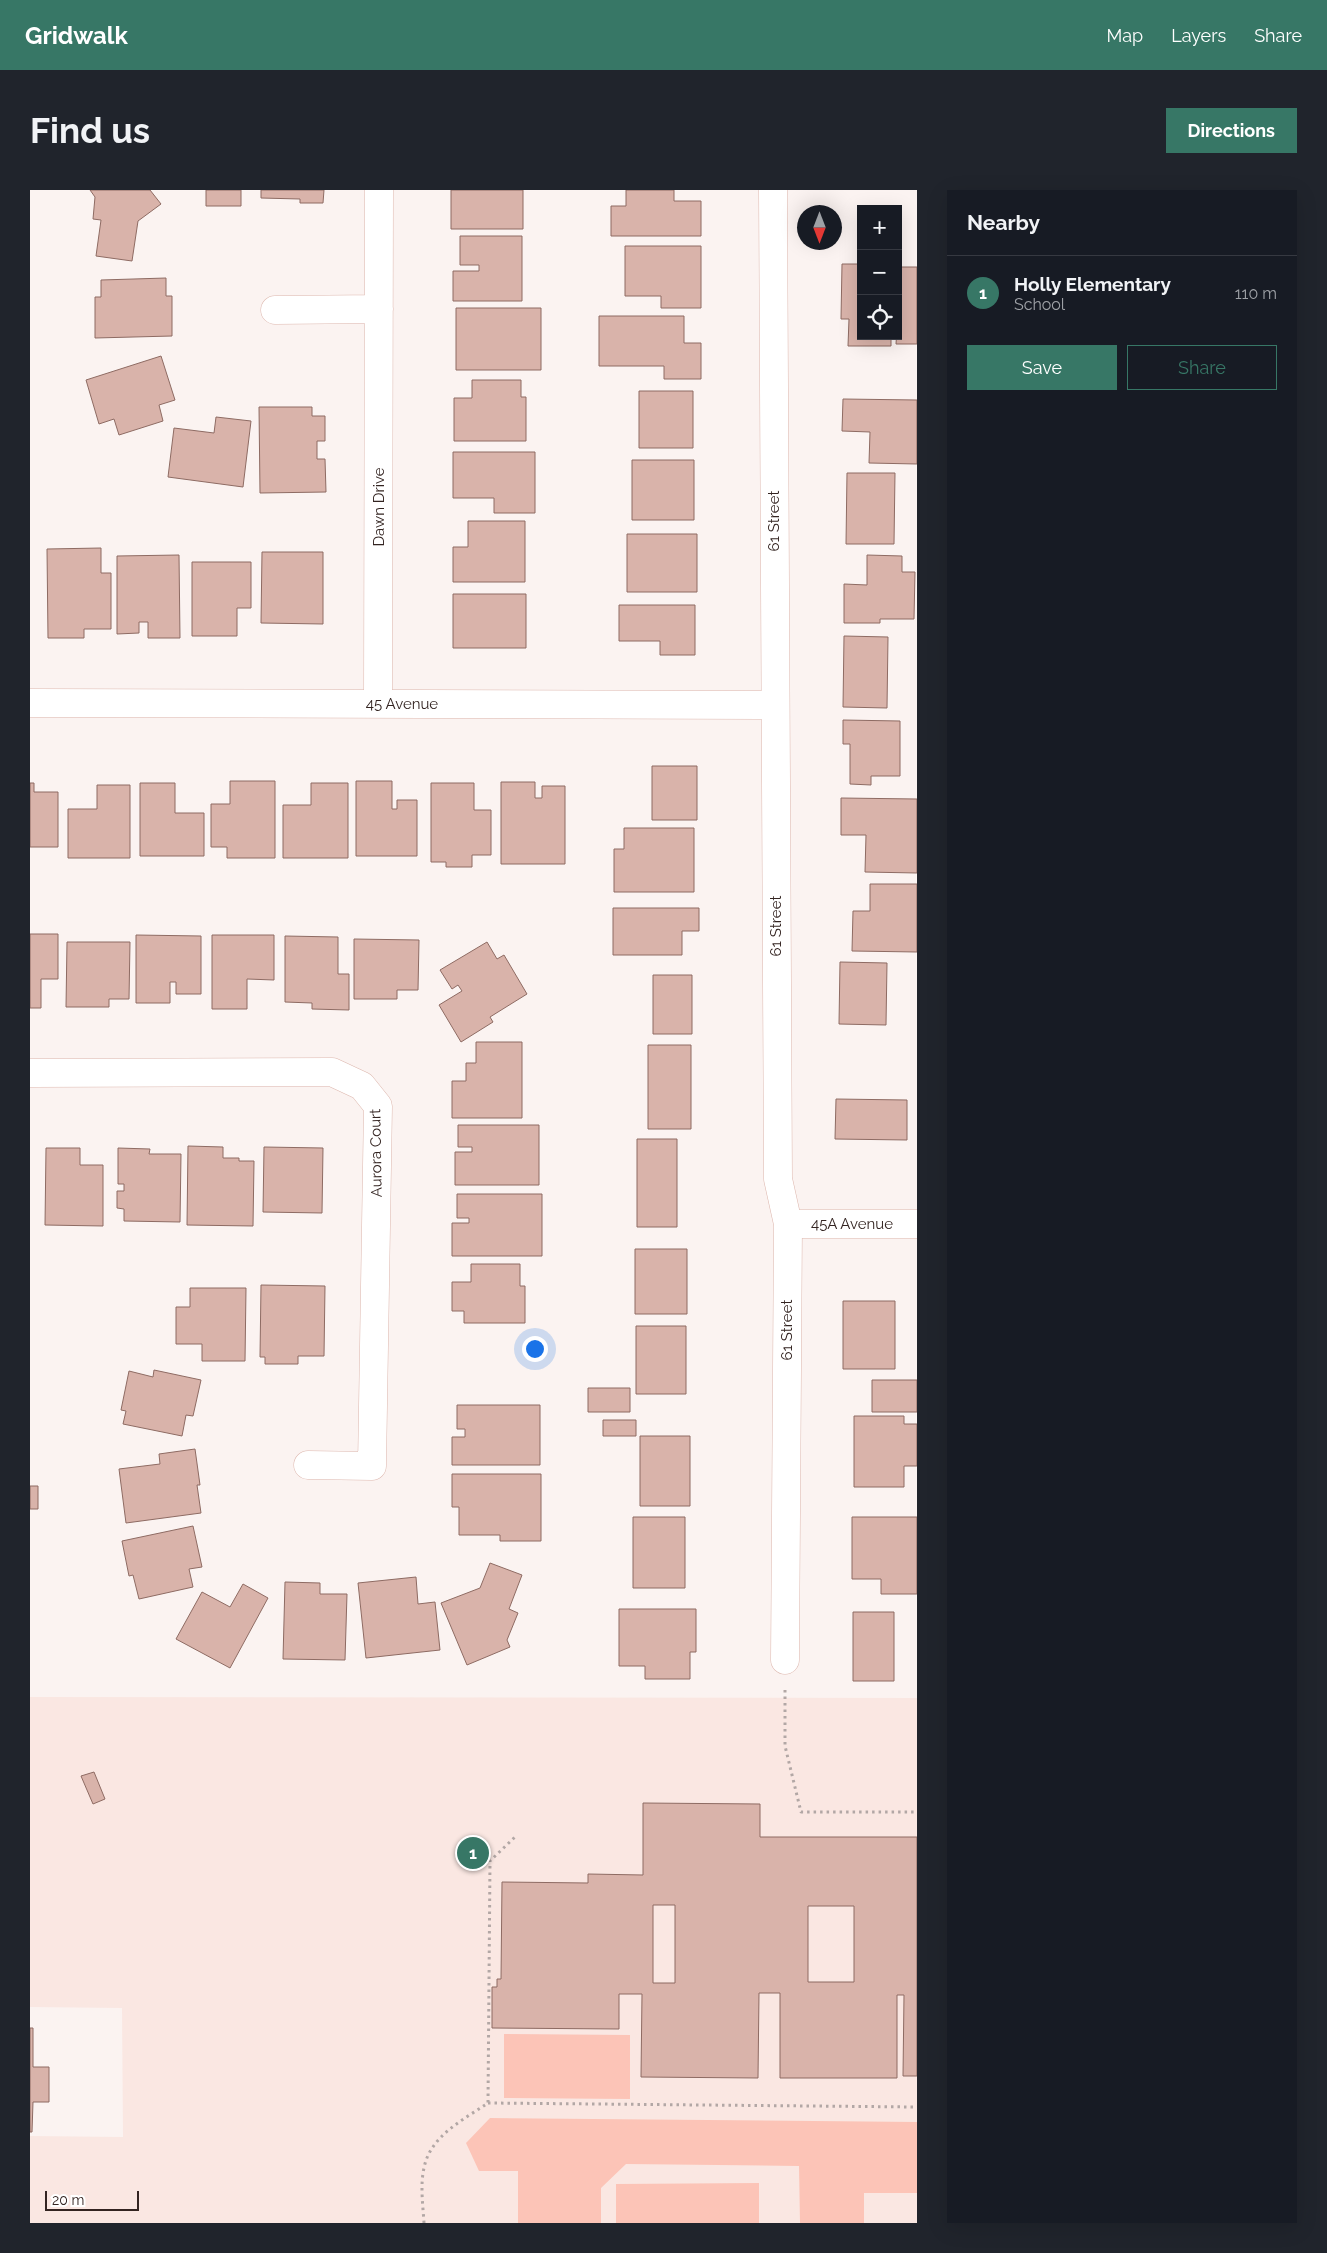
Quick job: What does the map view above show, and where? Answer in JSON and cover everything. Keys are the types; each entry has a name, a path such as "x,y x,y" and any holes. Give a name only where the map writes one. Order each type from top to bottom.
{"street":[{"name":"Dawn Drive","path":"378,704 379,190"},
{"name":"61 Street","path":"773,190 778,1179 788,1224 785,1660"},
{"path":"275,310 379,309"},
{"name":"45 Avenue","path":"30,703 775,705"},
{"name":"Aurora Court","path":"30,1073 332,1072 362,1086 378,1106 372,1466 308,1465"},
{"name":"45A Avenue","path":"788,1224 917,1224"}],"path":[{"path":"785,1660 785,1746 801,1812 917,1812"},
{"path":"488,2103 490,1861 515,1837"},
{"path":"424,2223 423,2169 429,2150 448,2130 488,2103 917,2107"}],"shaded area":[{"path":"30,1697 917,1698 917,2223 30,2223 30,2136 123,2137 122,2008 30,2007"},
{"path":"504,2034 630,2035 630,2099 504,2098"},
{"path":"490,2118 917,2122 917,2193 864,2193 864,2223 800,2223 799,2166 626,2164 601,2188 601,2223 518,2223 518,2171 479,2171 466,2143"},
{"path":"759,2183 759,2223 616,2223 616,2184"}],"building":[{"path":"90,190 150,190 161,204 138,221 132,261 96,256 101,220 93,219 95,197"},
{"path":"206,190 241,190 241,206 206,206"},
{"path":"261,190 324,190 323,203 300,203 300,199 261,198"},
{"path":"451,190 523,190 523,229 451,229"},
{"path":"626,190 674,190 674,201 701,201 701,236 611,236 611,206 626,206"},
{"path":"460,236 522,236 522,301 453,301 453,271 479,271 479,265 460,265"},
{"path":"625,246 701,246 701,308 661,308 661,296 625,296"},
{"path":"842,264 857,264 857,340 891,340 891,346 848,346 849,319 841,319"},
{"path":"902,267 917,267 917,344 896,344 896,340 902,340"},
{"path":"166,278 166,296 172,296 172,336 95,338 95,297 101,297 101,280"},
{"path":"456,308 541,308 541,370 456,370"},
{"path":"599,316 684,316 684,343 701,343 701,379 664,379 664,366 599,366"},
{"path":"161,356 175,400 159,405 163,421 119,435 114,419 99,424 86,380"},
{"path":"472,380 521,380 521,397 526,397 526,441 454,441 454,398 472,398"},
{"path":"639,391 693,391 693,448 639,448"},
{"path":"843,399 917,400 917,464 869,463 870,432 842,431"},
{"path":"259,407 312,407 312,416 325,416 325,441 317,441 317,459 325,459 326,492 260,493"},
{"path":"216,417 251,421 243,487 168,477 174,428 214,433"},
{"path":"453,452 535,452 535,513 494,513 494,498 453,498"},
{"path":"632,460 694,460 694,520 632,520"},
{"path":"847,473 895,473 894,544 846,544"},
{"path":"468,521 525,521 525,582 453,582 453,547 468,547"},
{"path":"627,534 697,534 697,592 627,592"},
{"path":"101,548 101,573 111,573 111,629 84,629 84,638 48,638 47,549"},
{"path":"262,552 323,552 323,624 261,623"},
{"path":"179,555 180,638 148,638 148,622 139,622 139,633 117,634 117,556"},
{"path":"867,555 902,556 902,572 915,572 914,619 880,619 880,623 844,623 844,584 867,585"},
{"path":"192,562 251,562 251,608 237,608 237,636 192,636"},
{"path":"453,594 526,594 526,648 453,648"},
{"path":"619,605 695,605 695,655 660,655 660,641 619,641"},
{"path":"844,636 888,637 887,708 843,707"},
{"path":"843,720 900,721 900,776 871,776 871,785 850,784 850,744 843,744"},
{"path":"652,766 697,766 697,820 652,820"},
{"path":"230,781 275,781 275,858 227,858 227,847 211,847 211,804 230,804"},
{"path":"356,781 392,781 392,809 397,809 397,800 417,800 417,856 356,856"},
{"path":"501,782 535,782 535,798 542,798 542,786 565,786 565,864 501,864"},
{"path":"30,783 34,783 34,792 58,792 58,847 30,847"},
{"path":"140,783 175,783 175,813 204,813 204,856 140,856"},
{"path":"311,783 348,783 348,858 283,858 283,805 311,805"},
{"path":"431,783 474,783 474,810 491,810 491,855 472,855 472,867 446,867 446,862 431,862"},
{"path":"97,785 130,785 130,858 68,858 68,809 97,809"},
{"path":"841,798 917,799 917,873 865,872 866,835 841,835"},
{"path":"624,828 694,828 694,892 614,892 614,849 624,849"},
{"path":"870,884 917,884 917,952 852,951 853,911 870,911"},
{"path":"613,908 699,908 699,931 682,931 682,955 613,955"},
{"path":"30,934 58,934 58,979 41,979 41,1008 30,1008"},
{"path":"136,935 201,936 201,994 176,994 176,982 170,982 170,1003 136,1003"},
{"path":"212,935 274,935 274,980 247,979 247,1009 212,1009"},
{"path":"285,936 338,937 338,974 349,974 349,1010 312,1009 312,1003 285,1002"},
{"path":"354,939 419,940 418,990 397,990 397,999 354,999"},
{"path":"67,942 130,942 129,999 109,999 109,1007 66,1007"},
{"path":"487,942 497,959 504,955 527,994 490,1017 493,1022 461,1042 439,1005 462,991 458,985 452,989 440,970"},
{"path":"840,962 887,963 886,1025 839,1024"},
{"path":"653,975 692,975 692,1034 653,1034"},
{"path":"476,1042 522,1042 522,1118 452,1118 452,1081 466,1081 466,1063 476,1063"},
{"path":"648,1045 691,1045 691,1129 648,1129"},
{"path":"836,1099 907,1100 907,1140 835,1139"},
{"path":"458,1125 539,1125 539,1185 455,1185 455,1152 472,1152 472,1147 458,1147"},
{"path":"637,1139 677,1139 677,1227 637,1227"},
{"path":"188,1146 223,1147 223,1158 239,1158 239,1161 254,1161 253,1226 187,1225"},
{"path":"264,1147 323,1148 322,1213 263,1212"},
{"path":"46,1148 80,1148 80,1165 103,1165 103,1226 45,1225"},
{"path":"118,1148 150,1149 149,1154 181,1154 180,1222 124,1221 124,1209 117,1208 117,1191 124,1191 124,1184 118,1184"},
{"path":"457,1194 542,1194 542,1256 452,1256 452,1223 469,1223 469,1218 457,1218"},
{"path":"635,1249 687,1249 687,1314 635,1314"},
{"path":"471,1264 520,1264 520,1286 525,1286 525,1323 464,1323 464,1311 452,1311 452,1282 471,1282"},
{"path":"261,1285 325,1286 324,1356 298,1356 298,1364 265,1364 265,1357 260,1357"},
{"path":"190,1288 246,1288 245,1361 202,1361 202,1344 176,1344 176,1307 190,1307"},
{"path":"843,1301 895,1301 895,1369 843,1369"},
{"path":"636,1326 686,1326 686,1394 636,1394"},
{"path":"154,1370 201,1380 193,1416 186,1415 182,1436 123,1424 126,1411 121,1410 129,1371 153,1377"},
{"path":"872,1380 917,1380 917,1412 872,1412"},
{"path":"588,1388 630,1388 630,1412 588,1412"},
{"path":"457,1405 540,1405 540,1465 452,1465 452,1437 465,1437 465,1429 457,1429"},
{"path":"854,1416 904,1416 904,1424 917,1424 917,1466 904,1466 904,1487 854,1487"},
{"path":"603,1420 636,1420 636,1436 603,1436"},
{"path":"640,1436 690,1436 690,1506 640,1506"},
{"path":"195,1449 200,1485 197,1485 201,1513 126,1523 119,1469 160,1464 159,1454"},
{"path":"452,1474 541,1474 541,1541 500,1541 500,1535 459,1535 459,1507 452,1507"},
{"path":"30,1486 38,1486 38,1509 30,1509"},
{"path":"633,1517 685,1517 685,1588 633,1588"},
{"path":"852,1517 917,1517 917,1594 881,1594 881,1579 852,1579"},
{"path":"193,1526 202,1567 189,1569 193,1587 139,1599 133,1575 129,1576 122,1541"},
{"path":"490,1563 522,1575 509,1609 518,1613 507,1640 510,1647 467,1665 441,1603 480,1588"},
{"path":"416,1577 418,1604 435,1602 440,1650 366,1658 358,1583"},
{"path":"285,1582 320,1583 320,1594 347,1594 345,1660 283,1659"},
{"path":"243,1584 268,1598 230,1668 176,1639 202,1592 230,1607"},
{"path":"619,1609 696,1609 696,1652 690,1652 690,1679 645,1679 645,1666 619,1666"},
{"path":"853,1612 894,1612 894,1681 853,1681"},
{"path":"94,1772 105,1799 93,1804 81,1776"},
{"path":"643,1803 760,1804 760,1837 917,1837 917,2076 903,2076 904,1995 897,1995 897,2078 780,2078 780,1993 759,1993 758,2078 641,2077 642,1994 619,1994 619,2029 492,2028 492,1987 497,1987 497,1979 501,1979 502,1882 588,1883 588,1874 643,1875","holes":["653,1905 675,1905 675,1983 653,1983","808,1906 854,1906 854,1982 808,1982"]},
{"path":"30,2028 33,2028 33,2067 49,2067 49,2102 33,2102 32,2132 30,2132"}],"place":[{"name":"Holly Elementary","path":"473,1853"}]}
